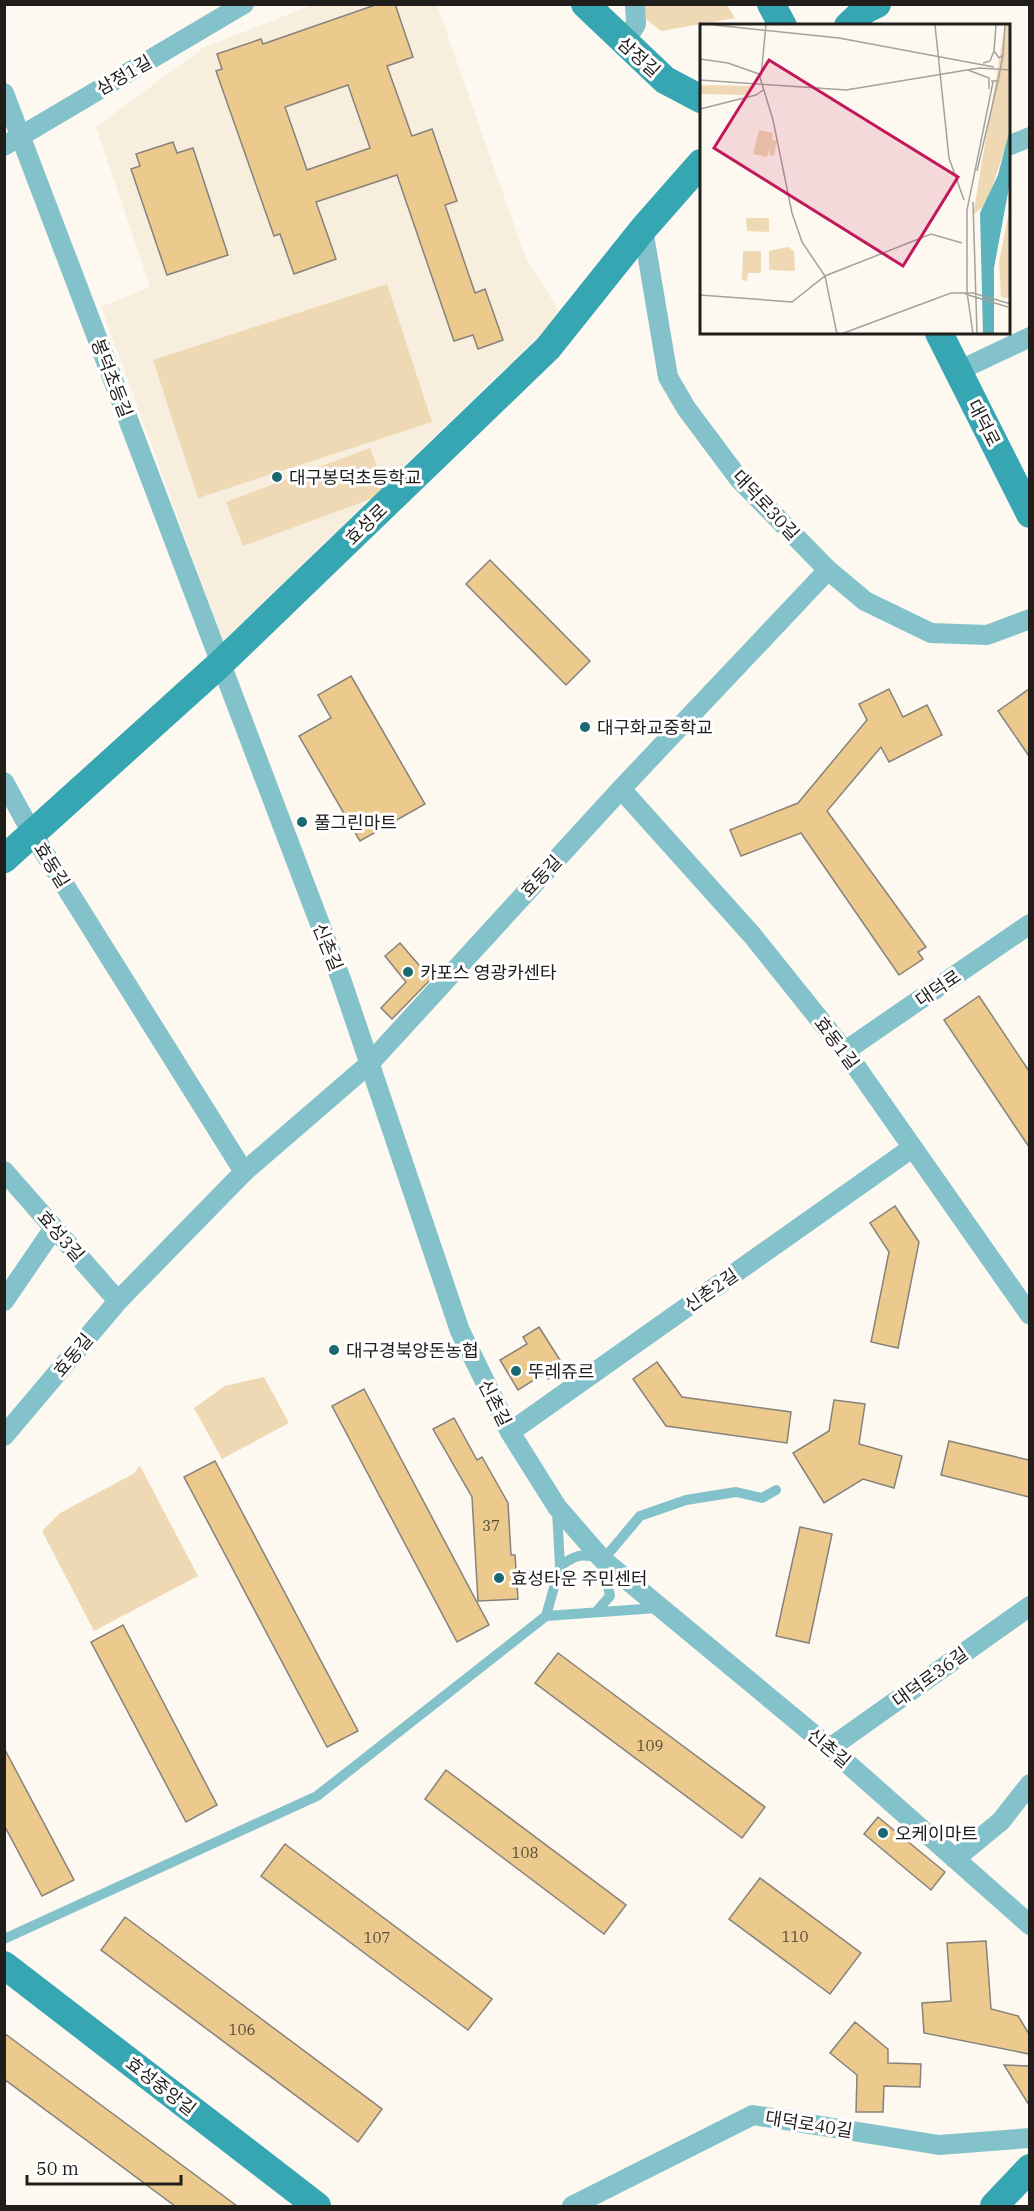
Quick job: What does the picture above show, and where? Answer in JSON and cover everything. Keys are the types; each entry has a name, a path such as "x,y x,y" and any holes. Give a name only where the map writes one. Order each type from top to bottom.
{"main road":[{"name":"삼정길","path":"585,4 624,44 665,80 700,98"},
{"path":"771,4 782,24"},
{"path":"831,24 859,10"},
{"name":"효성로","path":"4,859 220,664 548,348 643,229 700,164"},
{"name":"대덕로","path":"940,334 1029,514"},
{"name":"효성중앙길","path":"4,1965 317,2206"},
{"path":"994,2206 1029,2168"}],"street":[{"name":"삼정1길","path":"12,140 244,4"},
{"path":"624,44 636,24 635,4"},
{"name":"봉덕초등길","path":"4,93 12,140 220,664"},
{"path":"1010,145 1029,137"},
{"name":"대덕로30길","path":"643,229 668,377 686,408 740,479 828,570 865,601 931,633 987,635 1029,619"},
{"path":"958,371 1029,337"},
{"name":"효동길","path":"4,1436 118,1301 244,1172 369,1064 621,789 828,570"},
{"name":"신촌길","path":"220,664 342,982 460,1331 510,1432 557,1508 603,1560 657,1608 830,1748 1029,1925"},
{"name":"효동길","path":"4,782 32,833 244,1172"},
{"name":"효동1길","path":"621,789 752,935 845,1051 1029,1315"},
{"name":"대덕로","path":"845,1051 1029,924"},
{"name":"신촌2길","path":"510,1432 912,1148"},
{"name":"효성3길","path":"4,1171 118,1301"},
{"path":"4,1301 54,1228"},
{"name":"대덕로36길","path":"830,1748 1029,1606"},
{"path":"955,1859 1001,1821 1029,1784"},
{"name":"대덕로40길","path":"572,2206 753,2115 939,2145 1029,2138"}],"lane":[{"path":"603,1560 640,1516 686,1500 736,1492 762,1498 776,1490"},
{"path":"546,1616 560,1566 557,1508"},
{"path":"560,1566 574,1556 588,1555 603,1560"},
{"path":"596,1612 610,1596 603,1560"},
{"path":"4,1939 317,1796 546,1616 657,1608"}],"shaded area":[{"name":"대구봉덕초등학교","path":"312,5 437,5 525,256 561,314 223,641 101,307 150,287 96,127 203,48"},
{"path":"628,5 727,5 735,18 700,24 661,31"},
{"path":"387,284 432,422 198,498 153,360"},
{"path":"370,448 387,493 243,546 226,502"},
{"path":"264,1377 289,1423 222,1459 194,1408 225,1386"},
{"path":"140,1466 198,1576 94,1631 42,1531 60,1513 133,1474"}],"building":[{"path":"378,4 395,4 413,57 387,66 412,136 432,129 457,201 445,205 475,293 485,289 503,340 478,349 473,335 454,341 397,175 316,202 336,259 294,274 280,234 274,236 216,71 222,69 217,54 261,39 263,44","holes":["348,85 370,148 307,170 285,107"]},
{"path":"173,142 177,153 193,148 228,255 167,275 131,169 140,166 136,154"},
{"path":"490,560 590,661 566,685 466,584"},
{"path":"351,676 425,804 360,841 299,736 331,718 318,695"},
{"path":"889,689 903,717 927,705 942,735 889,762 881,747 827,811 926,947 918,952 923,959 899,975 801,833 741,856 730,830 798,803 867,720 859,704"},
{"path":"1029,689 1029,756 998,711"},
{"path":"400,943 431,979 392,1019 381,1008 406,982 385,956"},
{"path":"979,996 1029,1071 1029,1147 944,1020"},
{"path":"895,1206 919,1242 898,1348 871,1342 889,1252 870,1223"},
{"path":"539,1327 565,1368 548,1379 545,1373 518,1390 500,1360 527,1344 523,1337"},
{"path":"657,1362 682,1397 791,1412 787,1443 666,1426 633,1379"},
{"path":"364,1389 489,1625 457,1642 332,1406"},
{"path":"834,1400 865,1404 859,1444 902,1456 894,1488 863,1479 824,1503 793,1453 829,1431"},
{"path":"454,1418 477,1460 482,1457 508,1503 511,1555 515,1555 518,1599 478,1601 472,1497 433,1429"},
{"path":"949,1441 1029,1460 1029,1497 941,1475"},
{"path":"215,1461 358,1731 327,1747 184,1477"},
{"path":"800,1527 832,1534 809,1643 776,1636"},
{"path":"123,1625 217,1805 186,1822 91,1642"},
{"path":"558,1653 765,1807 742,1838 535,1683"},
{"path":"4,1748 74,1880 42,1896 4,1825"},
{"path":"446,1770 626,1905 604,1934 425,1799"},
{"path":"878,1817 945,1872 931,1890 864,1834"},
{"path":"285,1844 492,1999 468,2030 261,1876"},
{"path":"760,1878 861,1953 830,1994 729,1919"},
{"path":"125,1917 382,2109 358,2142 101,1950"},
{"path":"986,1941 991,2009 1018,2016 1029,2034 1029,2054 924,2033 922,2003 951,2001 947,1943"},
{"path":"855,2022 888,2049 888,2063 921,2064 920,2087 884,2086 883,2112 856,2112 857,2075 830,2053"},
{"path":"4,2033 237,2206 175,2206 4,2079"},
{"path":"1004,2065 1029,2066 1029,2105"}],"place":[{"name":"대구봉덕초등학교","path":"277,477"},
{"name":"대구화교중학교","path":"585,727"},
{"name":"풀그린마트","path":"302,822"},
{"name":"카포스 영광카센타","path":"408,972"},
{"name":"대구경북양돈농협","path":"334,1350"},
{"name":"뚜레쥬르","path":"516,1371"},
{"name":"효성타운 주민센터","path":"499,1578"},
{"name":"오케이마트","path":"883,1833"}]}
